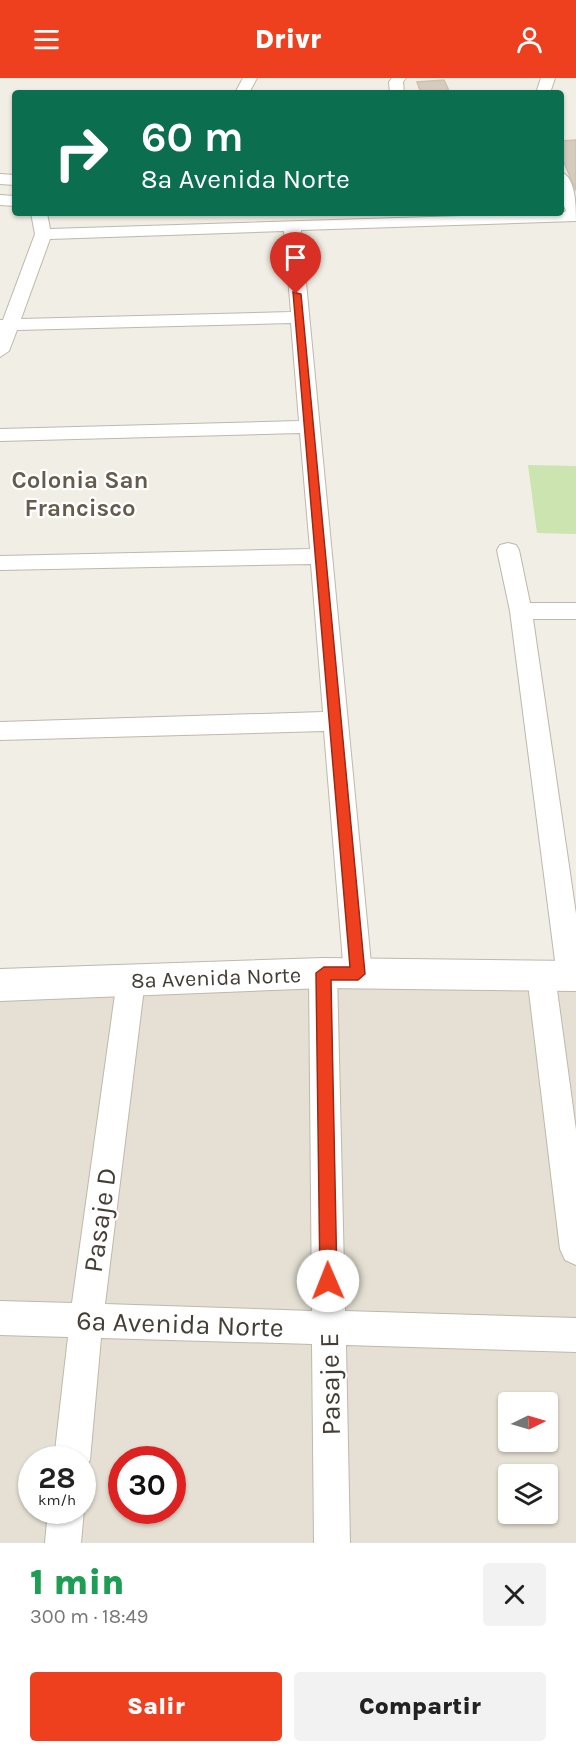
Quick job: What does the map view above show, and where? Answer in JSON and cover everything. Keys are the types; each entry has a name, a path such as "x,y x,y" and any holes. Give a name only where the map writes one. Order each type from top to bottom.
{"street":[{"path":"43,234 292,226 317,219 576,216 564,185"},
{"path":"0,351 4,326 43,234 40,216"},
{"path":"292,226 298,317 358,974"},
{"path":"4,326 298,317"},
{"path":"0,435 308,427"},
{"path":"508,550 521,610 563,976 576,1249"},
{"path":"0,563 320,556"},
{"path":"521,610 576,611"},
{"path":"0,732 335,721"},
{"name":"8a Avenida Norte","path":"0,985 324,973 563,976"},
{"name":"Pasaje E","path":"324,973 332,1543"},
{"name":"Pasaje D","path":"74,1446 87,1321 131,980"},
{"name":"6a Avenida Norte","path":"0,1318 576,1335"},
{"path":"63,1543 65,1524"}],"shaded area":[{"path":"576,976 576,1543 0,1543 0,985"}],"green space":[{"path":"528,465 576,466 576,534 537,533"}],"building":[{"path":"444,80 449,90 420,90 417,82"},
{"path":"576,140 576,191 564,162 564,141"}],"district":[{"name":"Colonia San Francisco","path":"80,494"}],"route":[{"path":"296,294 358,974 324,973 328,1281"}]}
